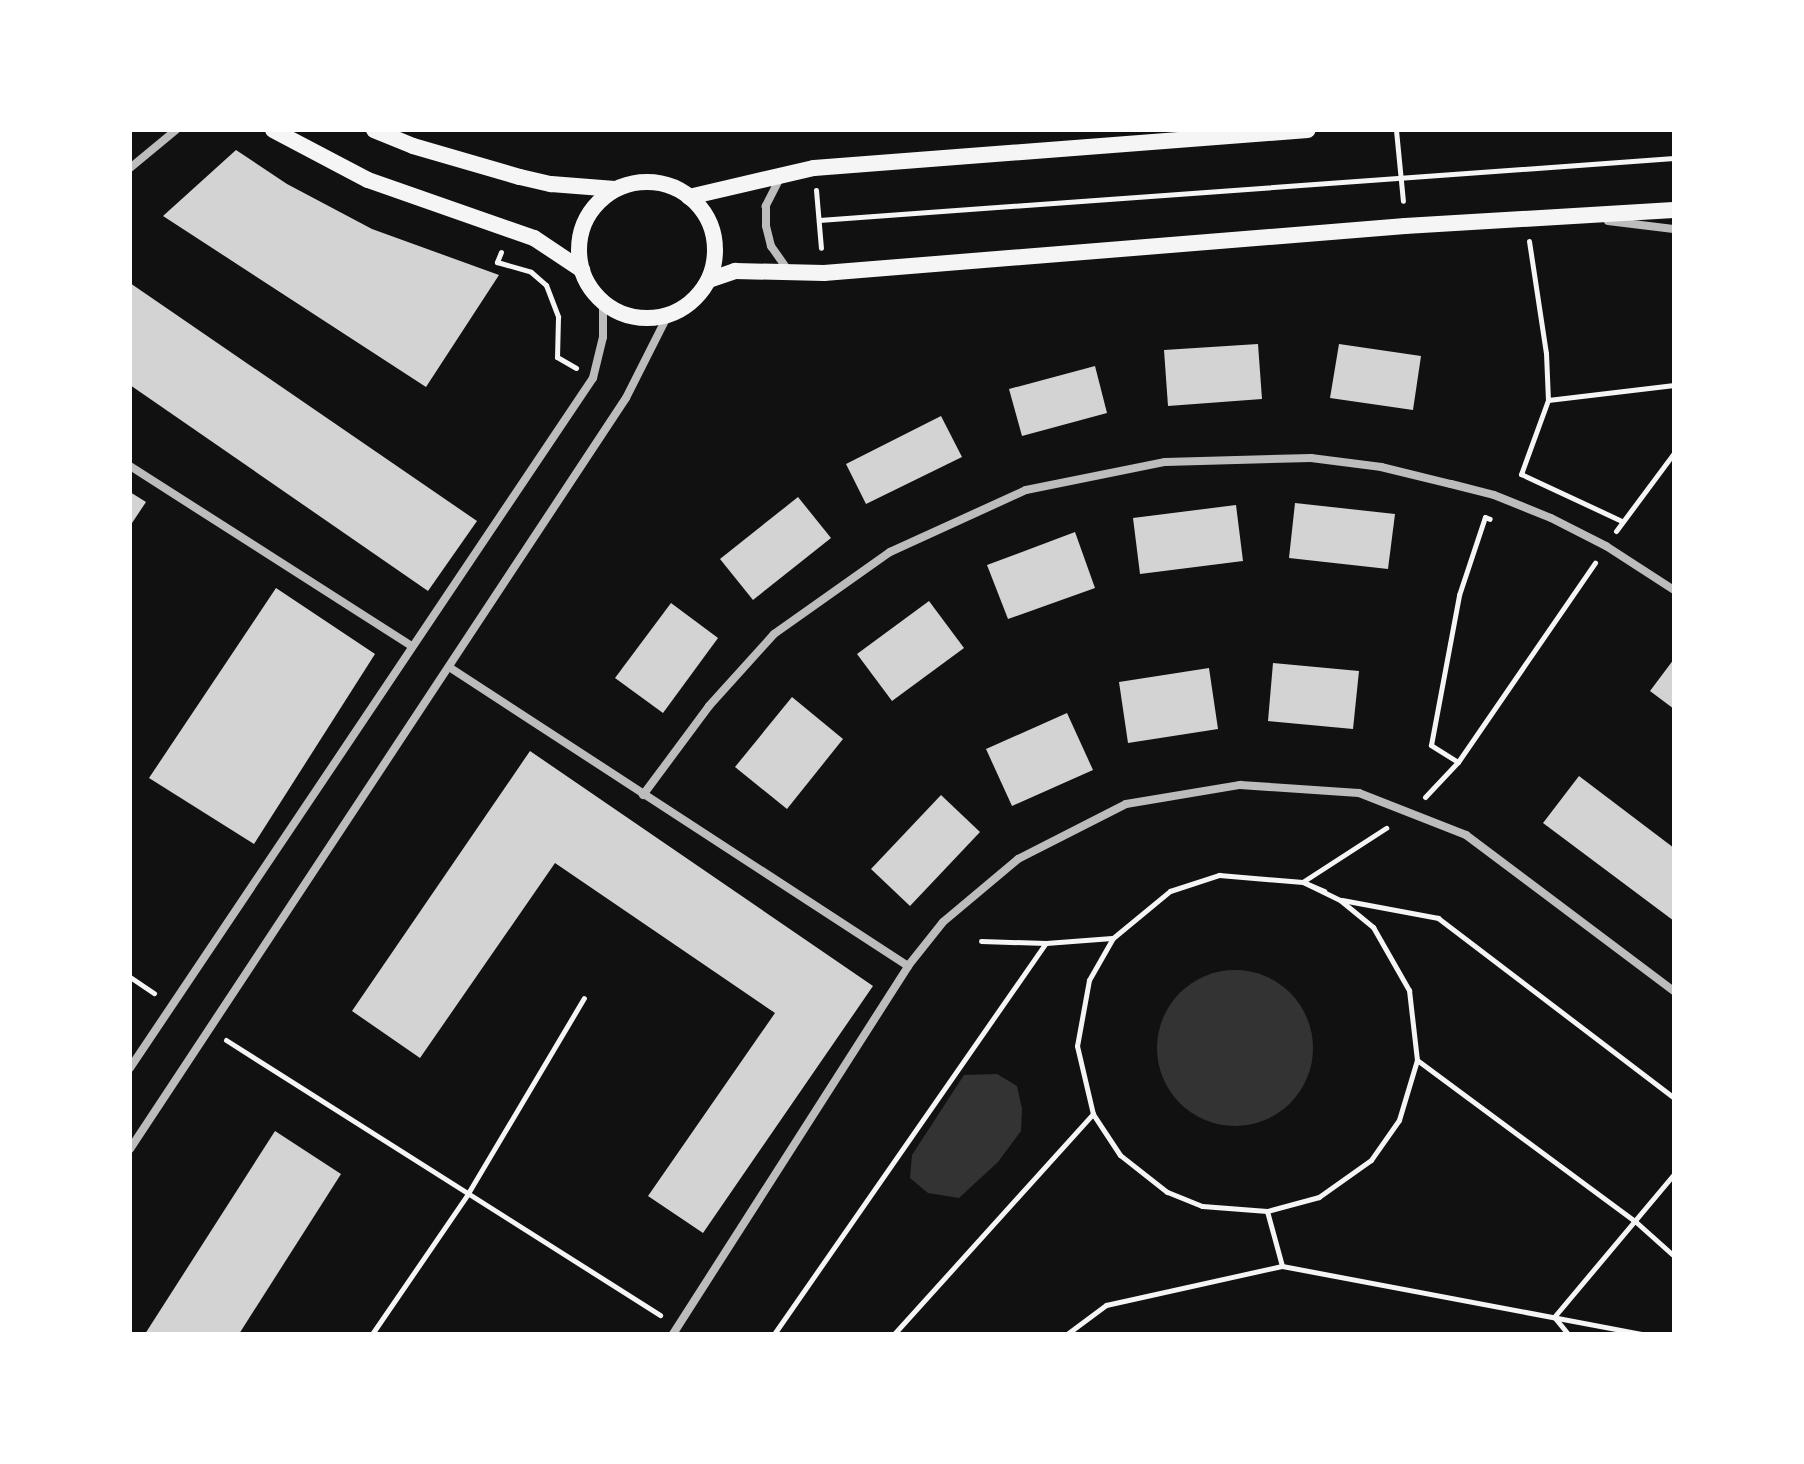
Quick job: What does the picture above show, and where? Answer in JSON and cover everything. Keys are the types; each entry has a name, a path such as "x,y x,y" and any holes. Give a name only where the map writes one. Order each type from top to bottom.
{"main road":[{"path":"273,130 368,180 419,201 508,229 559,252 582,270 603,300 621,313 644,319 667,317 684,310 699,297 709,280 715,257 711,233 704,215 689,197 658,182 633,182 599,200 587,217 578,252 582,270"},
{"path":"374,130 413,146 520,177 551,184 615,189"},
{"path":"689,197 814,168 1308,130"},
{"path":"709,280 735,271 824,273 1405,226 1674,210"}],"street":[{"path":"130,168 176,130"},
{"path":"782,176 766,206 766,226 771,246 789,272"},
{"path":"1580,217 1674,229"},
{"path":"130,1068 593,378 603,337 603,300"},
{"path":"130,1149 626,398 667,317"},
{"path":"643,795 709,706 774,634 890,552 1026,490 1165,462 1311,458 1381,467 1494,495 1551,518 1606,546 1674,590"},
{"path":"130,466 411,646"},
{"path":"449,667 908,966"},
{"path":"676,1330 908,966 943,922 1018,859 1126,804 1240,785 1359,793 1466,835 1674,991"}],"path":[{"path":"1396,130 1405,226"},
{"path":"819,220 1674,158"},
{"path":"814,168 824,273"},
{"path":"1526,221 1546,353 1548,400 1521,474 1622,521"},
{"path":"508,229 497,262 531,272 546,285 558,317 557,357 593,378"},
{"path":"1548,400 1674,385"},
{"path":"1303,882 1409,813 1458,762 1622,521 1674,453"},
{"path":"1458,762 1431,745 1459,595 1485,517 1499,522"},
{"path":"1581,558 1594,564"},
{"path":"1303,882 1340,900 1373,927 1409,990 1417,1060 1399,1120 1371,1160 1319,1197 1267,1211 1202,1206 1167,1192 1120,1155 1093,1114 1077,1046 1089,980 1113,938 1170,891 1219,875 1303,882 1324,891"},
{"path":"1340,900 1438,918 1674,1098"},
{"path":"981,941 1046,943 1113,938"},
{"path":"774,1334 1046,943"},
{"path":"372,1334 467,1195 584,998"},
{"path":"209,1030 676,1330"},
{"path":"1417,1060 1636,1222 1674,1256"},
{"path":"897,1333 1093,1114"},
{"path":"1554,1317 1674,1174"},
{"path":"1267,1211 1282,1266"},
{"path":"1067,1334 1106,1305 1282,1266 1643,1334"},
{"path":"1554,1317 1568,1334"}],"shaded area":[{"path":"1235,970 1265,976 1290,993 1307,1018 1313,1048 1307,1078 1290,1103 1265,1120 1235,1126 1205,1120 1180,1103 1163,1078 1157,1048 1163,1018 1180,993 1205,976"},
{"path":"997,1074 1017,1086 1022,1109 1021,1131 998,1162 959,1198 928,1193 910,1178 912,1155 964,1075"}],"building":[{"path":"236,150 287,184 372,229 499,275 426,387 163,216"},
{"path":"130,283 477,521 428,591 130,385"},
{"path":"1258,344 1262,399 1168,406 1164,350"},
{"path":"1339,344 1421,356 1413,410 1330,398"},
{"path":"1095,366 1107,413 1022,436 1009,389"},
{"path":"941,416 962,457 866,504 846,464"},
{"path":"130,492 146,502 130,526"},
{"path":"798,497 831,538 753,600 720,559"},
{"path":"1295,503 1395,514 1388,569 1289,558"},
{"path":"1236,505 1243,561 1140,574 1133,518"},
{"path":"1075,532 1095,588 1008,619 987,565"},
{"path":"276,588 375,654 254,844 149,778"},
{"path":"929,601 964,648 892,701 857,654"},
{"path":"671,603 718,638 663,713 615,678"},
{"path":"1674,659 1674,709 1650,691"},
{"path":"1273,663 1359,671 1353,729 1268,721"},
{"path":"1209,668 1218,729 1128,743 1119,682"},
{"path":"792,697 843,739 787,809 735,767"},
{"path":"1067,713 1093,770 1012,806 986,749"},
{"path":"530,751 873,986 703,1233 648,1196 775,1013 555,863 420,1058 352,1011"},
{"path":"1579,776 1674,848 1674,921 1543,823"},
{"path":"941,795 980,832 910,906 871,869"},
{"path":"275,1131 341,1174 239,1334 145,1334"}]}
